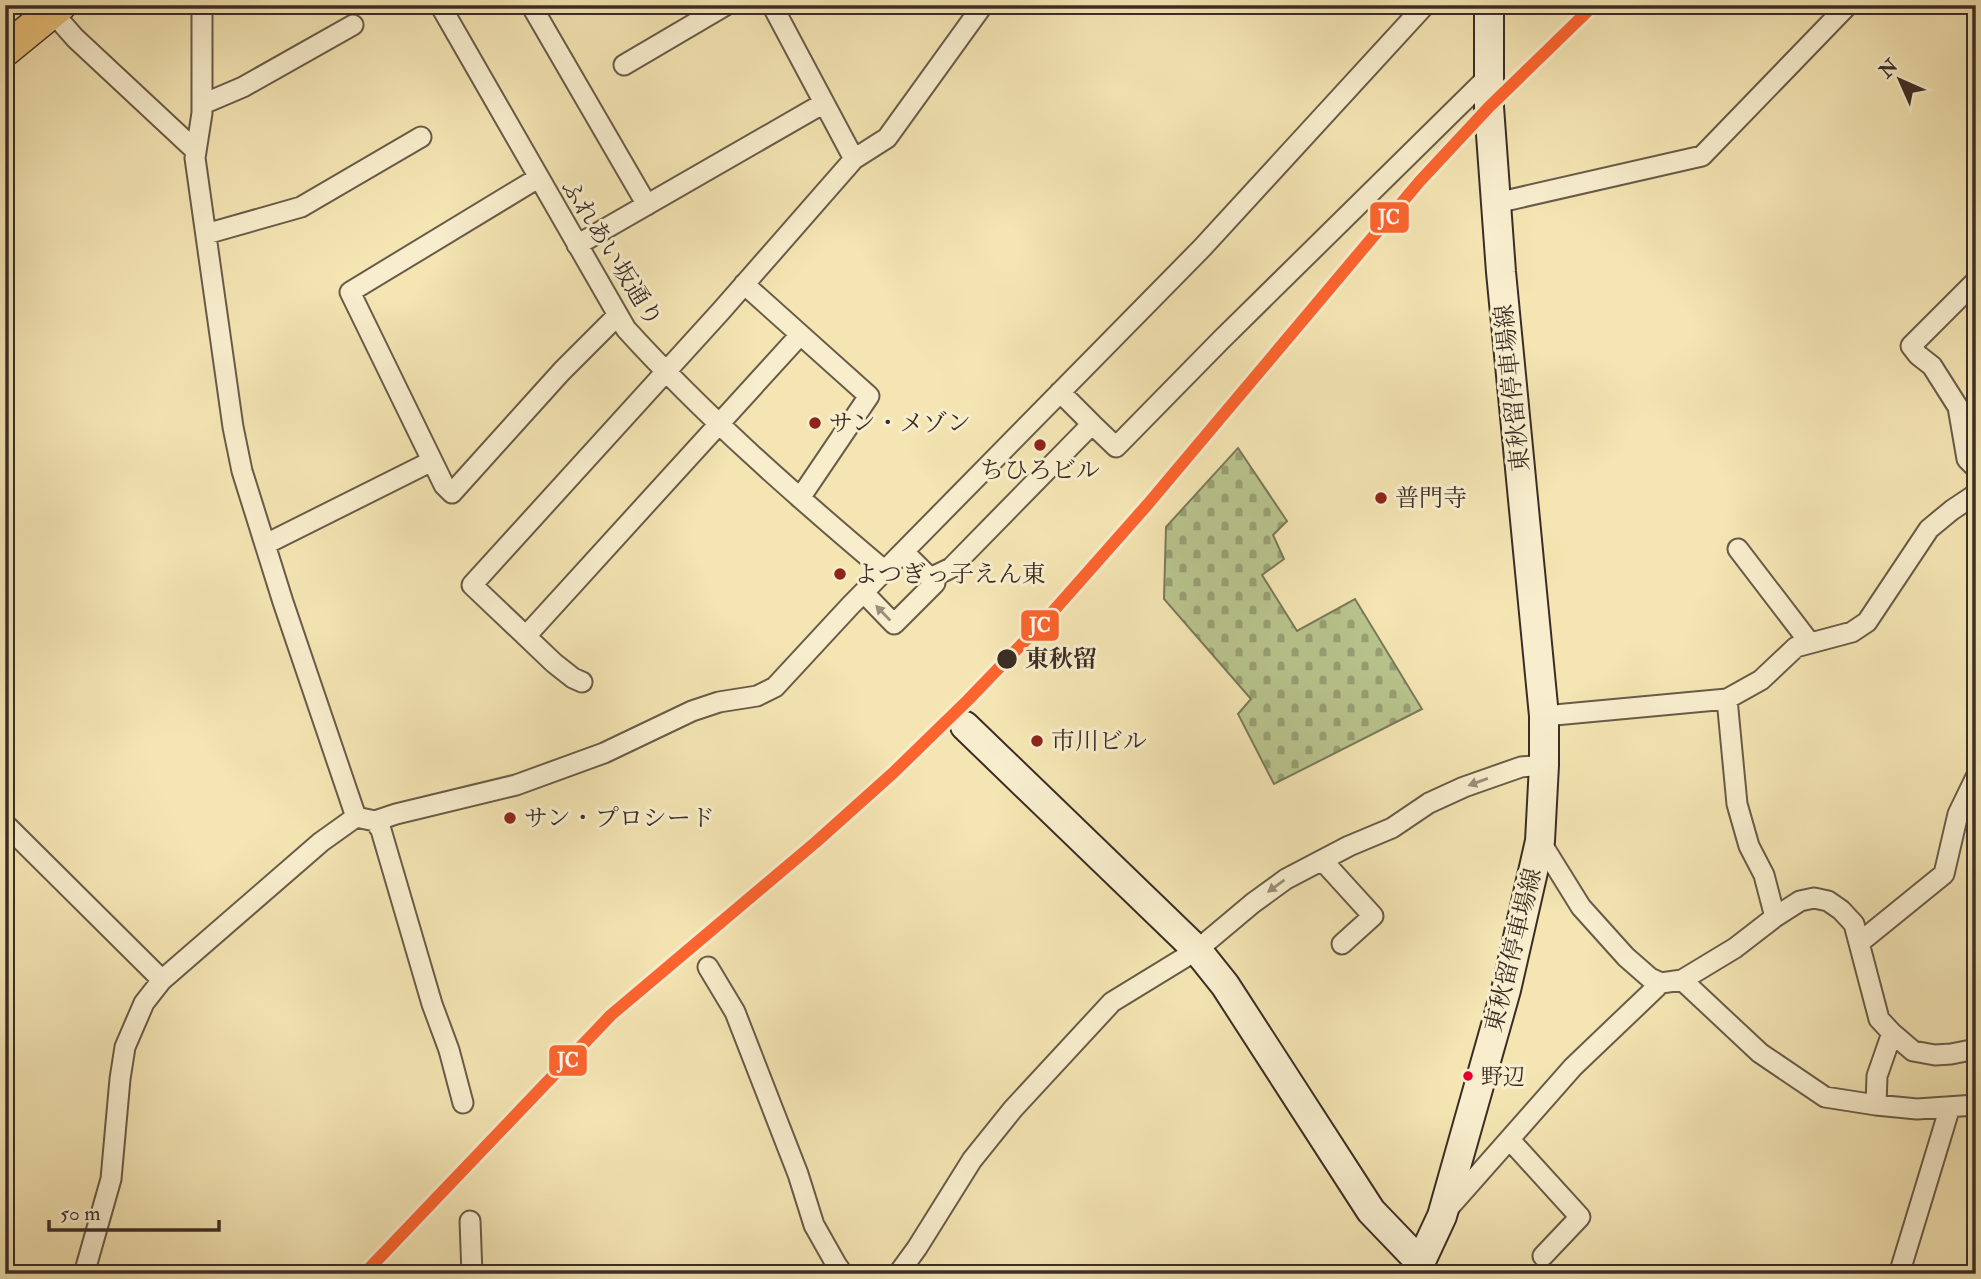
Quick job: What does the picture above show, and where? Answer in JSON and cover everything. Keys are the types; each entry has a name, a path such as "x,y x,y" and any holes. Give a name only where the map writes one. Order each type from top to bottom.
{"main road":[{"name":"東秋留停車場線","path":"965,726 1197,950 1225,985 1371,1211 1418,1268 1442,1216 1506,990 1540,841 1544,716 1496,203 1489,76 1489,5"},
{"path":"5,50 52,7"}],"street":[{"path":"202,5 203,104 201,129 195,150 233,427 242,471 283,602 365,819 381,830 463,1103"},
{"name":"ふれあい坂通り","path":"440,5 626,329 665,372 719,423 885,571"},
{"path":"531,5 647,205"},
{"path":"624,65 726,5"},
{"path":"772,5 854,159"},
{"path":"583,682 573,678 554,663 472,584 854,159 887,138 983,5"},
{"path":"84,1274 111,1180 125,1047 144,1003 162,980 321,842 365,819 396,814 529,781 604,753 692,711 719,702 757,696 775,687 1202,248 1425,5"},
{"path":"1496,203 1702,156 1848,5"},
{"path":"52,7 75,38 195,150"},
{"path":"203,104 243,87 353,24"},
{"path":"1060,392 1116,447 1489,76"},
{"path":"577,245 824,103"},
{"path":"206,234 301,207 421,137"},
{"path":"538,178 350,292 444,485 452,493 562,371 617,316"},
{"path":"1976,281 1911,346 1932,366 1958,407 1967,459 1976,468"},
{"path":"744,284 869,396 800,498"},
{"path":"526,636 800,335"},
{"path":"930,578 951,568 1092,424"},
{"path":"266,544 432,461"},
{"path":"1544,716 1727,699 1761,680 1796,647 1852,632 1867,622 1929,529 1976,494"},
{"path":"1738,549 1810,643"},
{"path":"864,593 894,624 935,583 904,552"},
{"path":"1727,699 1737,804 1749,846 1765,875 1775,916"},
{"path":"898,1274 972,1160 1041,1077 1112,1002 1197,950 1286,879 1349,846 1392,828 1429,803 1521,768 1544,765"},
{"path":"1859,943 1944,874 1958,814 1976,777"},
{"path":"5,824 162,980"},
{"path":"1540,841 1581,907 1626,957 1650,978 1661,983 1682,980 1735,948 1775,916 1800,901 1814,898 1828,901 1854,924 1880,1019 1892,1033 1913,1051 1935,1055 1976,1049"},
{"path":"1322,860 1373,916 1342,944"},
{"path":"708,967 735,1012 798,1174 814,1226 843,1274"},
{"path":"1682,980 1760,1053 1825,1097 1917,1109 1976,1105"},
{"path":"1442,1216 1573,1068 1661,983"},
{"path":"1876,1105 1877,1076 1892,1033"},
{"path":"1897,1274 1950,1107"},
{"path":"1510,1140 1580,1217 1544,1255"},
{"path":"470,1221 472,1274"}],"green space":[{"path":"1238,448 1287,521 1273,535 1284,559 1262,575 1297,631 1355,599 1422,709 1274,784 1238,714 1251,699 1164,599 1166,527"}],"transit line":[{"name":"JC","path":"364,1274 611,1015 816,842 893,773 968,700 1049,616 1148,504 1420,181 1489,107 1594,5"}],"place":[{"name":"サン・メゾン","path":"815,423"},
{"name":"ちひろビル","path":"1040,445"},
{"name":"普門寺","path":"1381,498"},
{"name":"よつぎっ⼦えん東","path":"840,574"},
{"name":"東秋留","path":"1007,659"},
{"name":"市川ビル","path":"1037,741"},
{"name":"サン・プロシード","path":"510,818"},
{"name":"野辺","path":"1468,1076"}]}
